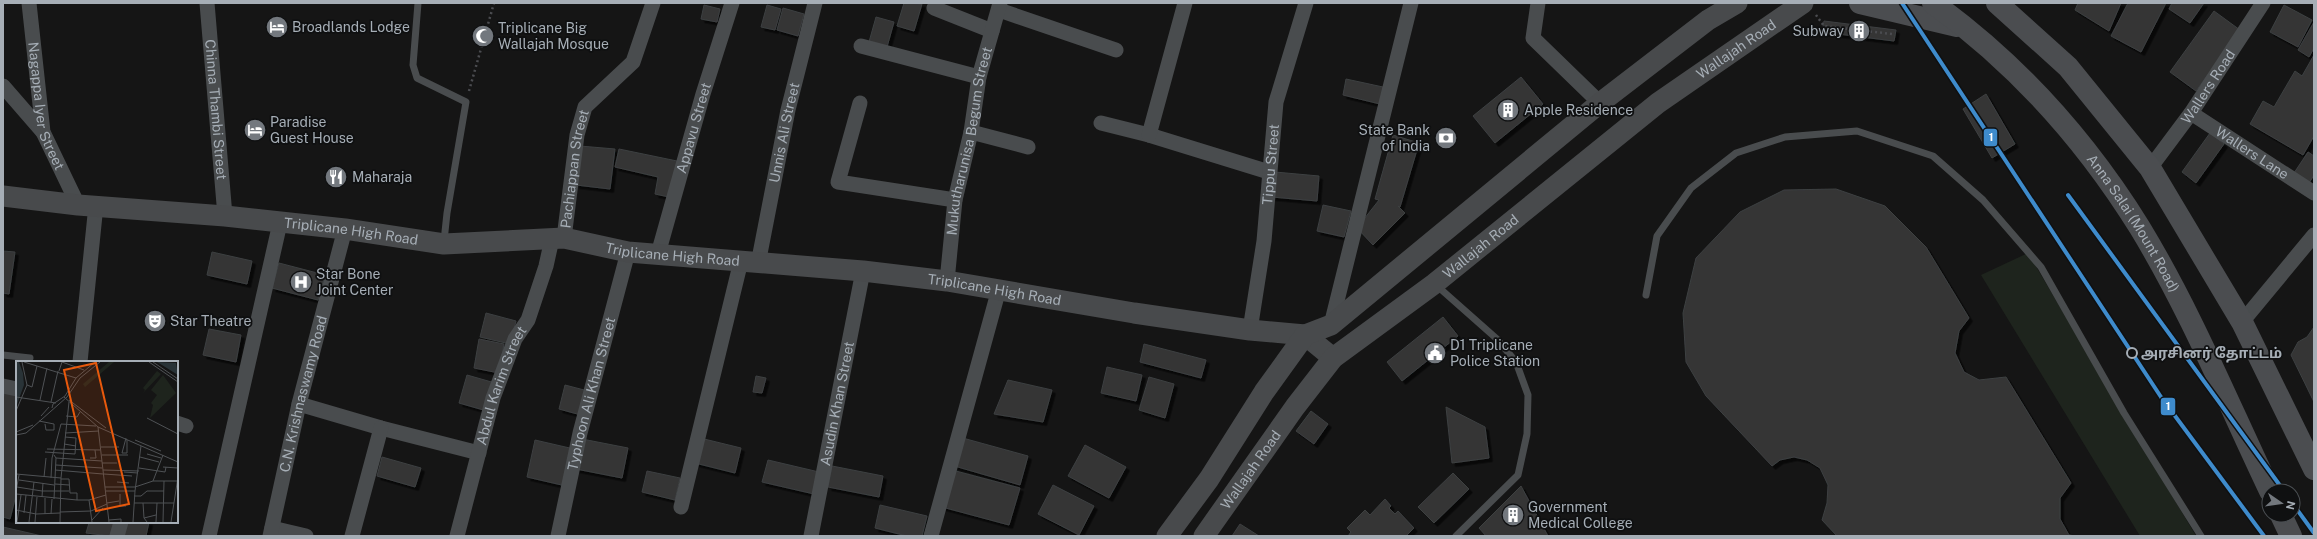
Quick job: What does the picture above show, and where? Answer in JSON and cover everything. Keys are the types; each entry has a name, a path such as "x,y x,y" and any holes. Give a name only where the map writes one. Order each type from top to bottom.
{"main road":[{"path":"1333,358 1305,335 1331,325 1600,103 1708,20 1737,3"},
{"path":"1860,3 1968,28"},
{"name":"Anna Salai (Mount Road)","path":"1933,3 1968,28 2034,89 2098,167 2140,228 2183,305 2266,483"},
{"path":"1997,3 2068,67 2150,168 2242,322 2314,469"},
{"name":"Wallajah Road","path":"1204,536 1295,407 1333,358 1434,284 1658,103 1807,6"},
{"name":"Triplicane High Road","path":"3,196 87,205 225,216 345,229 444,244 558,239 628,252 863,271 947,281 1134,313 1250,330 1305,335"},
{"name":"Wallajah Road","path":"1167,536 1209,479 1264,392 1305,335"},
{"path":"2285,523 2291,536"}],"street":[{"name":"Nagappa Iyer Street","path":"29,3 43,132 87,205"},
{"name":"Chinna Thambi Street","path":"208,3 225,216"},
{"name":"Pachiappan Street","path":"558,239 577,135 585,107 633,62 653,3"},
{"name":"Appavu Street","path":"658,254 703,94 732,3"},
{"name":"Unnis Ali Street","path":"680,507 750,263 815,3"},
{"path":"1149,135 1185,3"},
{"name":"Tippu Street","path":"1250,330 1264,241 1276,102 1306,3"},
{"path":"1331,325 1411,3"},
{"path":"1538,3 1533,38 1600,103"},
{"name":"Wallers Road","path":"2150,168 2191,113 2263,3"},
{"path":"999,6 1116,50"},
{"name":"Mukutharunisa Begum Street","path":"947,281 954,200 971,132 979,77 999,6"},
{"path":"934,8 992,31"},
{"path":"861,46 979,77"},
{"path":"3,86 43,132"},
{"path":"860,103 838,182 954,200"},
{"name":"Wallers Lane","path":"2191,113 2314,193"},
{"path":"1101,124 1149,135 1270,172"},
{"path":"971,132 1028,146"},
{"path":"80,361 87,205"},
{"path":"209,536 280,223"},
{"name":"C.N. Krishnaswamy Road","path":"271,532 300,404 345,229"},
{"path":"2242,322 2314,235"},
{"name":"Abdul Karim Street","path":"457,536 493,398 515,340 528,320 546,266 558,239"},
{"name":"Typhoon Ali Khan Street","path":"558,536 580,433 628,252"},
{"name":"Asudin Khan Street","path":"811,536 863,271"},
{"path":"931,536 999,289"},
{"path":"3,386 16,389"},
{"path":"300,404 381,428 479,453"},
{"path":"352,536 381,428"},
{"path":"117,536 121,523"},
{"path":"271,532 306,536"}],"lane":[{"path":"418,3 413,65 417,78 466,102 447,213 444,244"},
{"path":"1708,20 1719,3"},
{"path":"1646,295 1657,236 1691,188 1736,153 1785,136 1857,131 1933,156 1983,200 2041,267 2124,413 2201,536"},
{"path":"1434,284 1497,339 1516,362 1528,395 1527,434 1518,475 1456,536"},
{"path":"3,356 30,358"}],"path":[{"path":"466,102 494,3"},
{"path":"1807,6 1824,26 1892,34"}],"shaded area":[{"path":"2028,253 2196,536 2140,536 1981,275"}],"building":[{"path":"904,3 922,4 914,31 897,26"},
{"path":"2078,3 2121,3 2109,31 2075,10"},
{"path":"2128,3 2166,3 2141,52 2111,36"},
{"path":"2172,3 2204,3 2190,23 2169,9"},
{"path":"704,5 720,9 717,22 701,19"},
{"path":"767,5 781,9 775,30 761,27"},
{"path":"2284,5 2312,20 2298,47 2270,32"},
{"path":"783,8 804,14 798,36 777,30"},
{"path":"2214,11 2240,30 2196,91 2170,72"},
{"path":"876,17 894,22 887,47 869,42"},
{"name":"Subway","path":"1824,21 1896,30 1894,41 1822,32"},
{"path":"2314,22 2314,48 2309,57 2298,50"},
{"path":"2314,55 2314,136 2303,155 2250,124 2263,101 2274,107 2295,71 2302,76"},
{"name":"Apple Residence","path":"1521,77 1543,104 1495,143 1473,116"},
{"path":"1346,79 1383,87 1380,104 1343,95"},
{"path":"1986,94 2015,144 1992,158 1963,109"},
{"path":"2210,133 2224,144 2196,183 2182,172"},
{"path":"1393,135 1419,143 1400,207 1398,206 1405,213 1373,245 1357,228 1379,200 1375,199"},
{"path":"580,146 615,149 610,189 576,185"},
{"path":"619,149 677,161 669,197 655,194 658,177 615,167"},
{"path":"2308,152 2314,156 2314,175 2309,183 2294,173"},
{"path":"1275,172 1319,176 1317,201 1272,197"},
{"path":"1836,189 1885,206 1926,247 1969,318 1959,331 1955,353 1964,372 1979,380 2006,377 2071,483 2060,498 2060,519 2069,535 2075,536 1837,536 1822,520 1827,503 1828,485 1820,468 1807,460 1794,457 1780,460 1772,466 1706,396 1686,362 1683,313 1696,258 1740,212 1784,190"},
{"path":"1323,205 1351,211 1344,237 1317,231"},
{"path":"3,251 15,252 9,294 3,293"},
{"path":"212,252 252,261 247,284 207,275"},
{"path":"279,263 325,275 318,300 272,288"},
{"path":"486,313 516,321 510,344 480,337"},
{"path":"1443,317 1458,336 1402,381 1387,362"},
{"path":"2314,327 2314,402 2291,355 2298,342 2307,337"},
{"path":"209,329 241,335 236,362 203,355"},
{"path":"479,339 504,344 499,373 474,368"},
{"path":"1144,344 1206,360 1201,378 1140,362"},
{"path":"1107,367 1142,375 1136,401 1101,393"},
{"path":"467,375 495,383 487,411 459,403"},
{"path":"756,376 766,378 762,393 753,392"},
{"path":"1149,377 1174,384 1165,418 1139,410"},
{"path":"1008,380 1052,390 1043,422 994,414"},
{"path":"565,385 588,391 581,415 559,409"},
{"path":"5,392 16,395 16,495 10,519 3,517 3,399"},
{"path":"1446,407 1485,427 1489,458 1452,463"},
{"path":"1311,411 1328,424 1314,444 1296,431"},
{"path":"959,437 1028,456 1020,485 951,465"},
{"path":"700,438 741,448 735,473 695,463"},
{"path":"582,439 628,448 622,478 576,469"},
{"path":"535,440 574,449 566,486 527,477"},
{"path":"1085,445 1126,467 1109,498 1068,476"},
{"path":"382,457 421,468 415,487 377,476"},
{"path":"768,460 819,472 814,494 762,482"},
{"path":"832,466 883,476 879,497 828,487"},
{"path":"952,470 1020,488 1009,525 942,507"},
{"path":"647,471 680,478 675,500 642,492"},
{"path":"1453,473 1469,489 1434,523 1418,507"},
{"path":"1053,485 1094,506 1079,535 1038,514"},
{"name":"Government Medical College","path":"1521,486 1548,536 1486,536 1479,528"},
{"path":"1385,499 1391,506 1389,508 1395,514 1398,511 1414,528 1406,536 1348,536 1351,532 1347,528 1365,510 1370,515"},
{"path":"880,505 927,516 922,536 907,536 875,528"},
{"path":"89,523 114,523 110,536 86,533"},
{"path":"124,523 149,523 146,536 120,536"},
{"path":"1240,524 1259,536 1232,536"},
{"path":"3,527 42,536 3,536"}],"transit line":[{"name":"1","path":"1902,3 2161,397 2264,536"},
{"name":"1","path":"2068,195 2278,483"},
{"name":"1","path":"2301,515 2314,533"}],"place":[{"name":"Broadlands Lodge","path":"277,27"},
{"name":"Subway","path":"1859,31"},
{"name":"Triplicane Big Wallajah Mosque","path":"483,36"},
{"name":"Apple Residence","path":"1508,110"},
{"name":"Paradise Guest House","path":"255,130"},
{"name":"State Bank of India","path":"1446,138"},
{"name":"Maharaja","path":"336,177"},
{"name":"Star Bone Joint Center","path":"301,282"},
{"name":"Star Theatre","path":"155,321"},
{"name":"D1 Triplicane Police Station","path":"1435,353"},
{"name":"அரசினர் தோட்டம்","path":"2132,353"},
{"name":"Government Medical College","path":"1513,515"}]}
